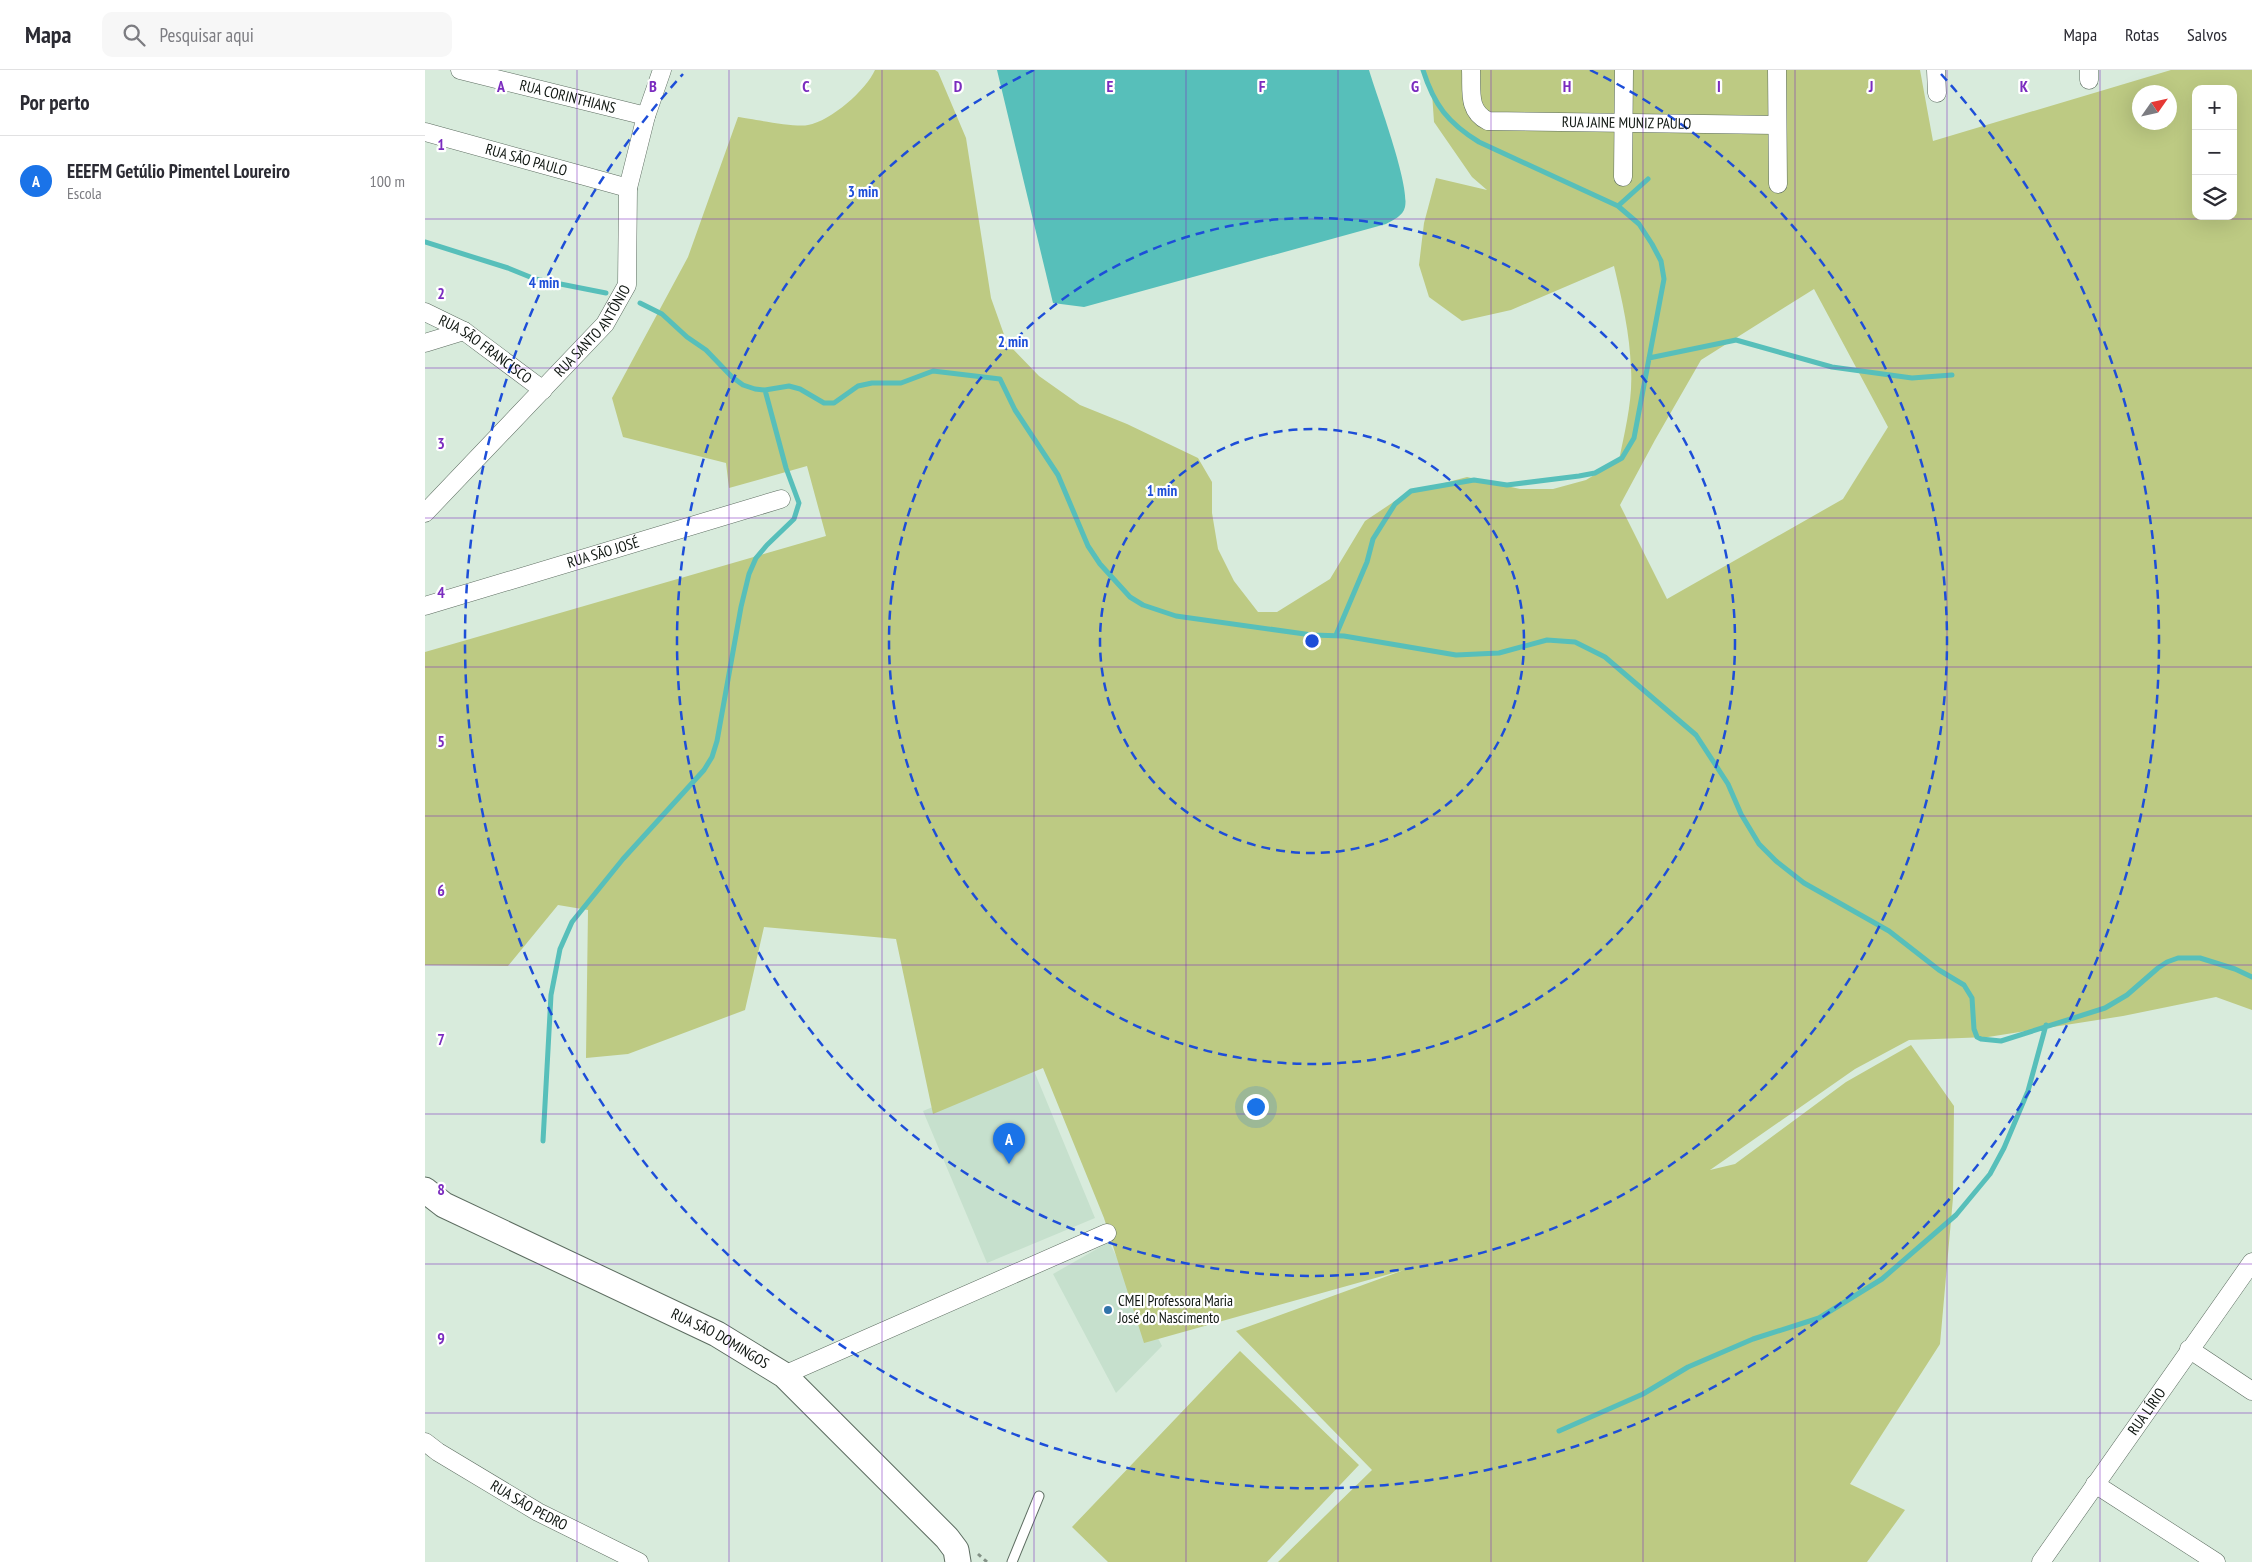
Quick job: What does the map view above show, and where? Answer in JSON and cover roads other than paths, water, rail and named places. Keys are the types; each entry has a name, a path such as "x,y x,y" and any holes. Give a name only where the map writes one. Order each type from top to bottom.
{"main road":[{"name":"RUA SÃO DOMINGOS","path":"425,1190 443,1205 717,1334 785,1375 947,1538 956,1550 958,1562"}],"street":[{"name":"RUA CORINTHIANS","path":"461,70 646,116"},
{"name":"RUA SANTO ANTÔNIO","path":"425,513 605,324 627,285 629,188 646,116 662,70"},
{"name":"RUA JAINE MUNIZ PAULO","path":"1471,70 1473,108 1478,116 1488,121 1776,125"},
{"path":"1623,177 1624,70"},
{"path":"1777,70 1778,184"},
{"path":"1936,70 1937,93"},
{"name":"RUA SÃO PAULO","path":"425,132 629,188"},
{"name":"RUA SÃO FRANCISCO","path":"425,312 464,331 543,390"},
{"path":"425,343 464,331"},
{"name":"RUA SÃO JOSÉ","path":"425,606 781,499"},
{"path":"785,1375 1107,1233"},
{"name":"RUA LÍRIO","path":"2041,1562 2252,1262"},
{"path":"2189,1349 2252,1391"},
{"name":"RUA SÃO PEDRO","path":"425,1442 438,1452 538,1512 639,1562"},
{"path":"2095,1484 2216,1562"}],"lane":[{"path":"1012,1562 1039,1496"}],"water":[{"path":"997,70 1369,70 1403,180 1404,210 1395,219 1386,224 1084,307 1053,303"}],"waterway":[{"path":"1336,635 1367,562 1373,539 1395,504 1411,491 1474,480 1507,485 1579,476 1595,473 1622,458 1634,438 1664,279 1661,261 1639,224 1618,206 1479,142 1468,135 1443,112 1432,93 1423,70"},
{"path":"1618,206 1648,179"},
{"path":"425,242 508,268 535,279 606,293"},
{"path":"640,303 662,314 687,337 706,350 732,377 743,385 755,389 765,390 789,386 800,389 824,403 834,403 858,386 872,383 901,383 933,371 1000,379 1015,410 1058,475 1088,546 1100,564 1130,597 1143,605 1176,616 1312,635 1344,636 1456,655 1499,653 1547,640 1575,642 1605,657 1696,735 1728,784 1741,814 1759,844 1776,861 1804,883 1889,931 1939,970 1964,985 1972,998 1974,1029 1977,1037 1981,1039 2001,1041 2105,1008 2127,995 2158,968 2178,958 2200,958 2235,969 2252,977"},
{"path":"1649,358 1736,340 1832,367 1912,378 1952,375"},
{"path":"543,1141 551,995 560,949 572,922 623,859 704,770 712,757 717,741 741,607 749,574 756,558 794,519 799,503 786,468 765,390"},
{"path":"1559,1431 1643,1394 1688,1367 1753,1339 1819,1318 1882,1279 1956,1215 1990,1174 2004,1148 2028,1091 2046,1025"}],"place":[{"name":"EEEFM Getúlio Pimentel Loureiro","path":"1009,1164"},
{"name":"CMEI Professora Maria José do Nascimento","path":"1108,1310"}]}
